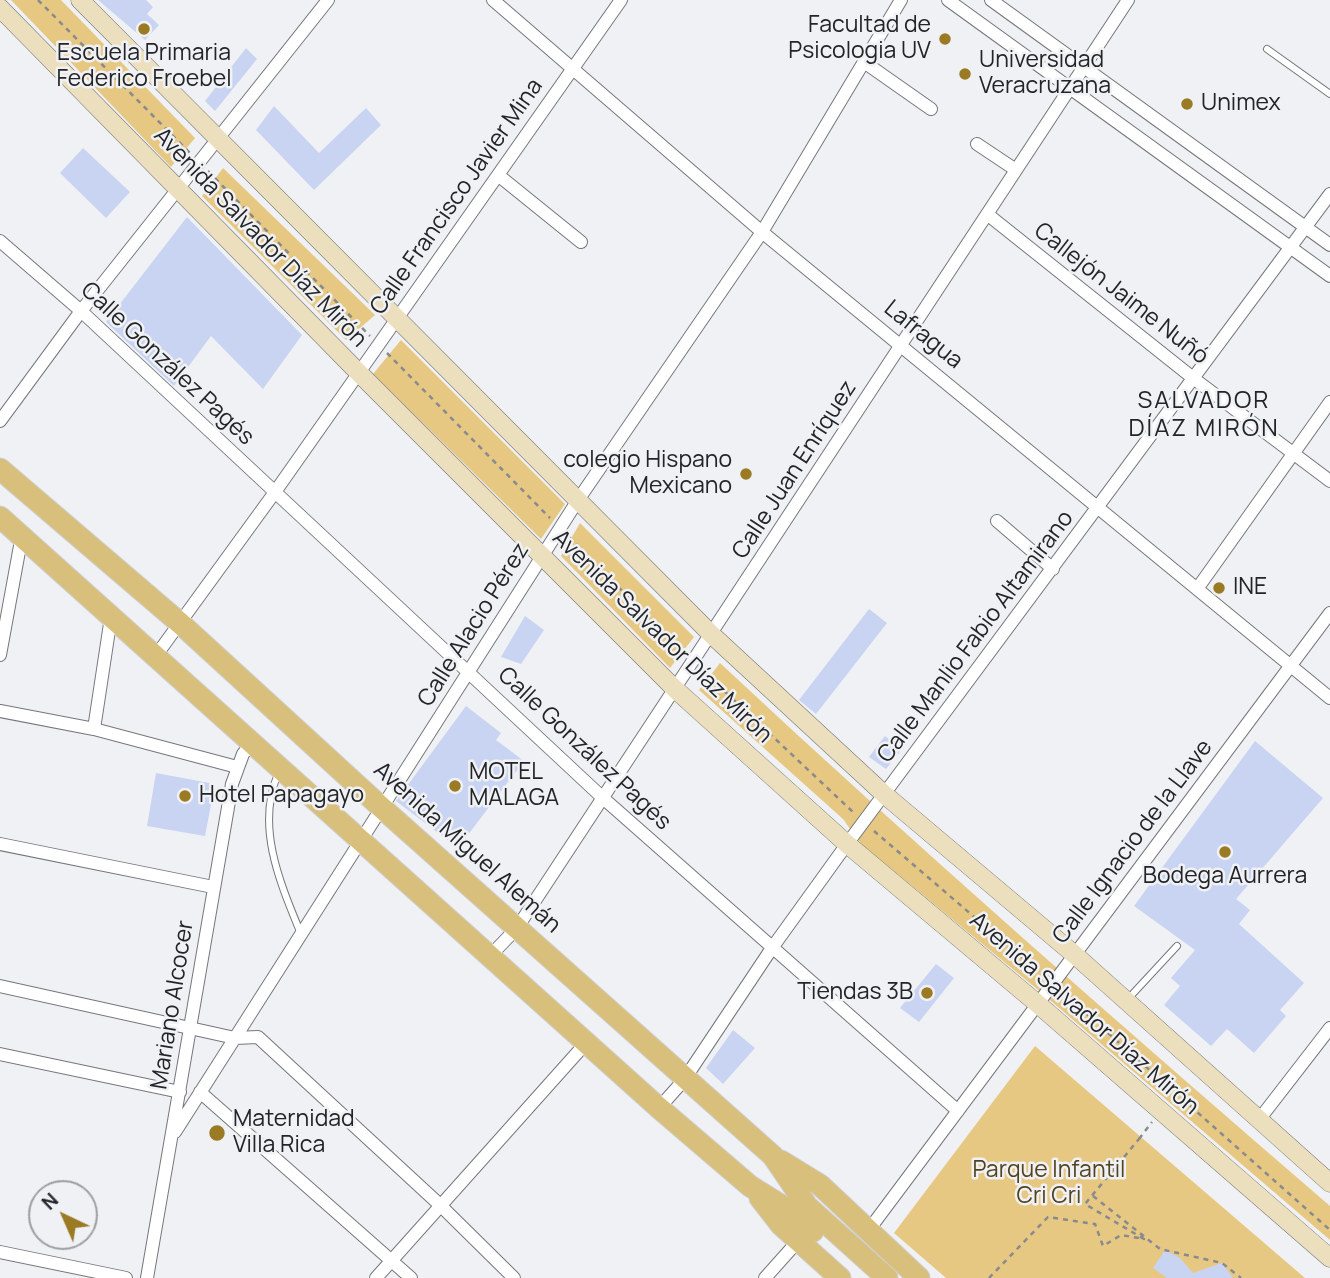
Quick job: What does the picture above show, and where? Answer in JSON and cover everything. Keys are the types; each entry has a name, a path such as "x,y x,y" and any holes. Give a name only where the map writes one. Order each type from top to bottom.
{"main road":[{"name":"Avenida Salvador Díaz Mirón","path":"80,0 712,635 885,795 1075,955 1330,1183"},
{"name":"Avenida Salvador Díaz Mirón","path":"0,8 675,689 847,844 1039,1005 1330,1258"},
{"name":"Avenida Miguel Alemán","path":"0,469 181,624 684,1080 773,1156 807,1206 887,1278"},
{"path":"0,517 659,1108 750,1186 795,1214 865,1278"},
{"path":"773,1156 820,1185 919,1278"},
{"path":"750,1186 781,1225 839,1278"}],"street":[{"path":"0,421 81,311 328,0"},
{"name":"Lafragua","path":"492,0 762,232 1330,698"},
{"name":"Calle Francisco Javier Mina","path":"155,657 275,492 621,0"},
{"name":"Calle Alacio Pérez","path":"175,1132 470,672 541,556 762,232 901,0"},
{"path":"948,0 1330,276"},
{"path":"991,0 1330,245"},
{"name":"Calle Juan Enríquez","path":"490,956 517,928 1128,0"},
{"path":"864,62 932,109"},
{"path":"976,144 1016,170"},
{"path":"498,175 581,242"},
{"name":"Calle Manlio Fabio Altamirano","path":"659,1108 684,1080 772,948 847,844 1330,194"},
{"name":"Callejón Jaime Nuñó","path":"987,214 1193,378 1330,481"},
{"name":"Calle González Pagés","path":"0,241 81,311 603,797 958,1111"},
{"path":"1197,589 1330,402"},
{"path":"997,521 1053,569"},
{"path":"0,655 3,621 22,535"},
{"name":"Calle Ignacio de la Llave","path":"868,1231 1330,613"},
{"path":"94,729 111,617"},
{"path":"0,711 94,729 237,767"},
{"name":"Mariano Alcocer","path":"147,1278 175,1132 213,887 237,767 252,743"},
{"path":"0,844 213,887"},
{"path":"0,986 235,1038 258,1037 440,1205 514,1278"},
{"path":"1258,1121 1330,1028"},
{"path":"376,1278 586,1042"},
{"path":"0,1054 180,1092"},
{"path":"200,1092 411,1278"},
{"path":"765,1278 798,1241"},
{"path":"0,1252 126,1278"}],"lane":[{"path":"1267,49 1330,94"},
{"path":"281,769 270,792 272,846 279,881 301,934"},
{"path":"1126,1001 1177,946"}],"path":[{"path":"38,0 693,662 864,822 1330,1230"},
{"path":"1160,1112 1092,1197 1160,1250 1222,1263 1241,1278"},
{"path":"989,1278 1048,1217 1095,1224 1104,1246 1121,1235 1144,1239 1085,1204 1139,1139"}],"green space":[{"path":"11,0 61,0 195,138 171,167"},
{"path":"223,168 375,315 346,340 202,196"},
{"path":"401,340 565,504 541,539 373,374"},
{"path":"580,523 694,637 670,668 561,556"},
{"path":"720,663 1022,937 1330,1206 1330,1240 1037,989 861,844 843,819 699,690"},
{"name":"Parque Infantil Cri Cri","path":"1035,1046 1305,1278 946,1278 894,1233"}],"building":[{"path":"98,0 146,0 153,7 147,14 159,25 145,40"},
{"path":"246,48 257,59 215,111 205,101"},
{"path":"274,106 319,153 366,108 381,125 314,190 256,130"},
{"path":"83,148 130,192 106,218 60,173"},
{"path":"187,217 302,335 263,389 211,336 174,386 106,322"},
{"path":"869,609 887,623 816,714 799,700"},
{"path":"525,616 544,630 521,664 501,657"},
{"name":"MOTEL MALAGA","path":"466,706 501,733 496,740 524,761 458,848 396,801"},
{"path":"885,736 902,749 886,769 869,757"},
{"path":"1255,741 1323,798 1236,899 1250,910 1239,924 1304,983 1280,1010 1286,1016 1254,1053 1227,1029 1211,1046 1164,1005 1180,986 1171,978 1195,950 1134,906"},
{"path":"156,773 215,784 205,836 147,826"},
{"name":"Tiendas 3B","path":"936,964 954,978 919,1022 900,1008"},
{"path":"733,1030 755,1048 723,1084 706,1068"},
{"path":"1165,1250 1180,1258 1193,1273 1222,1263 1233,1278 1167,1278 1153,1268"}],"place":[{"name":"Escuela Primaria Federico Froebel","path":"144,29"},
{"name":"Facultad de Psicologia UV","path":"945,39"},
{"name":"Universidad Veracruzana","path":"965,74"},
{"name":"Unimex","path":"1187,104"},
{"name":"colegio Hispano Mexicano","path":"746,474"},
{"name":"INE","path":"1219,588"},
{"name":"MOTEL MALAGA","path":"455,786"},
{"name":"Hotel Papagayo","path":"185,796"},
{"name":"Bodega Aurrera","path":"1225,852"},
{"name":"Tiendas 3B","path":"927,993"},
{"name":"Maternidad Villa Rica","path":"217,1133"}],"district":[{"name":"SALVADOR DÍAZ MIRÓN","path":"1204,415"}]}
